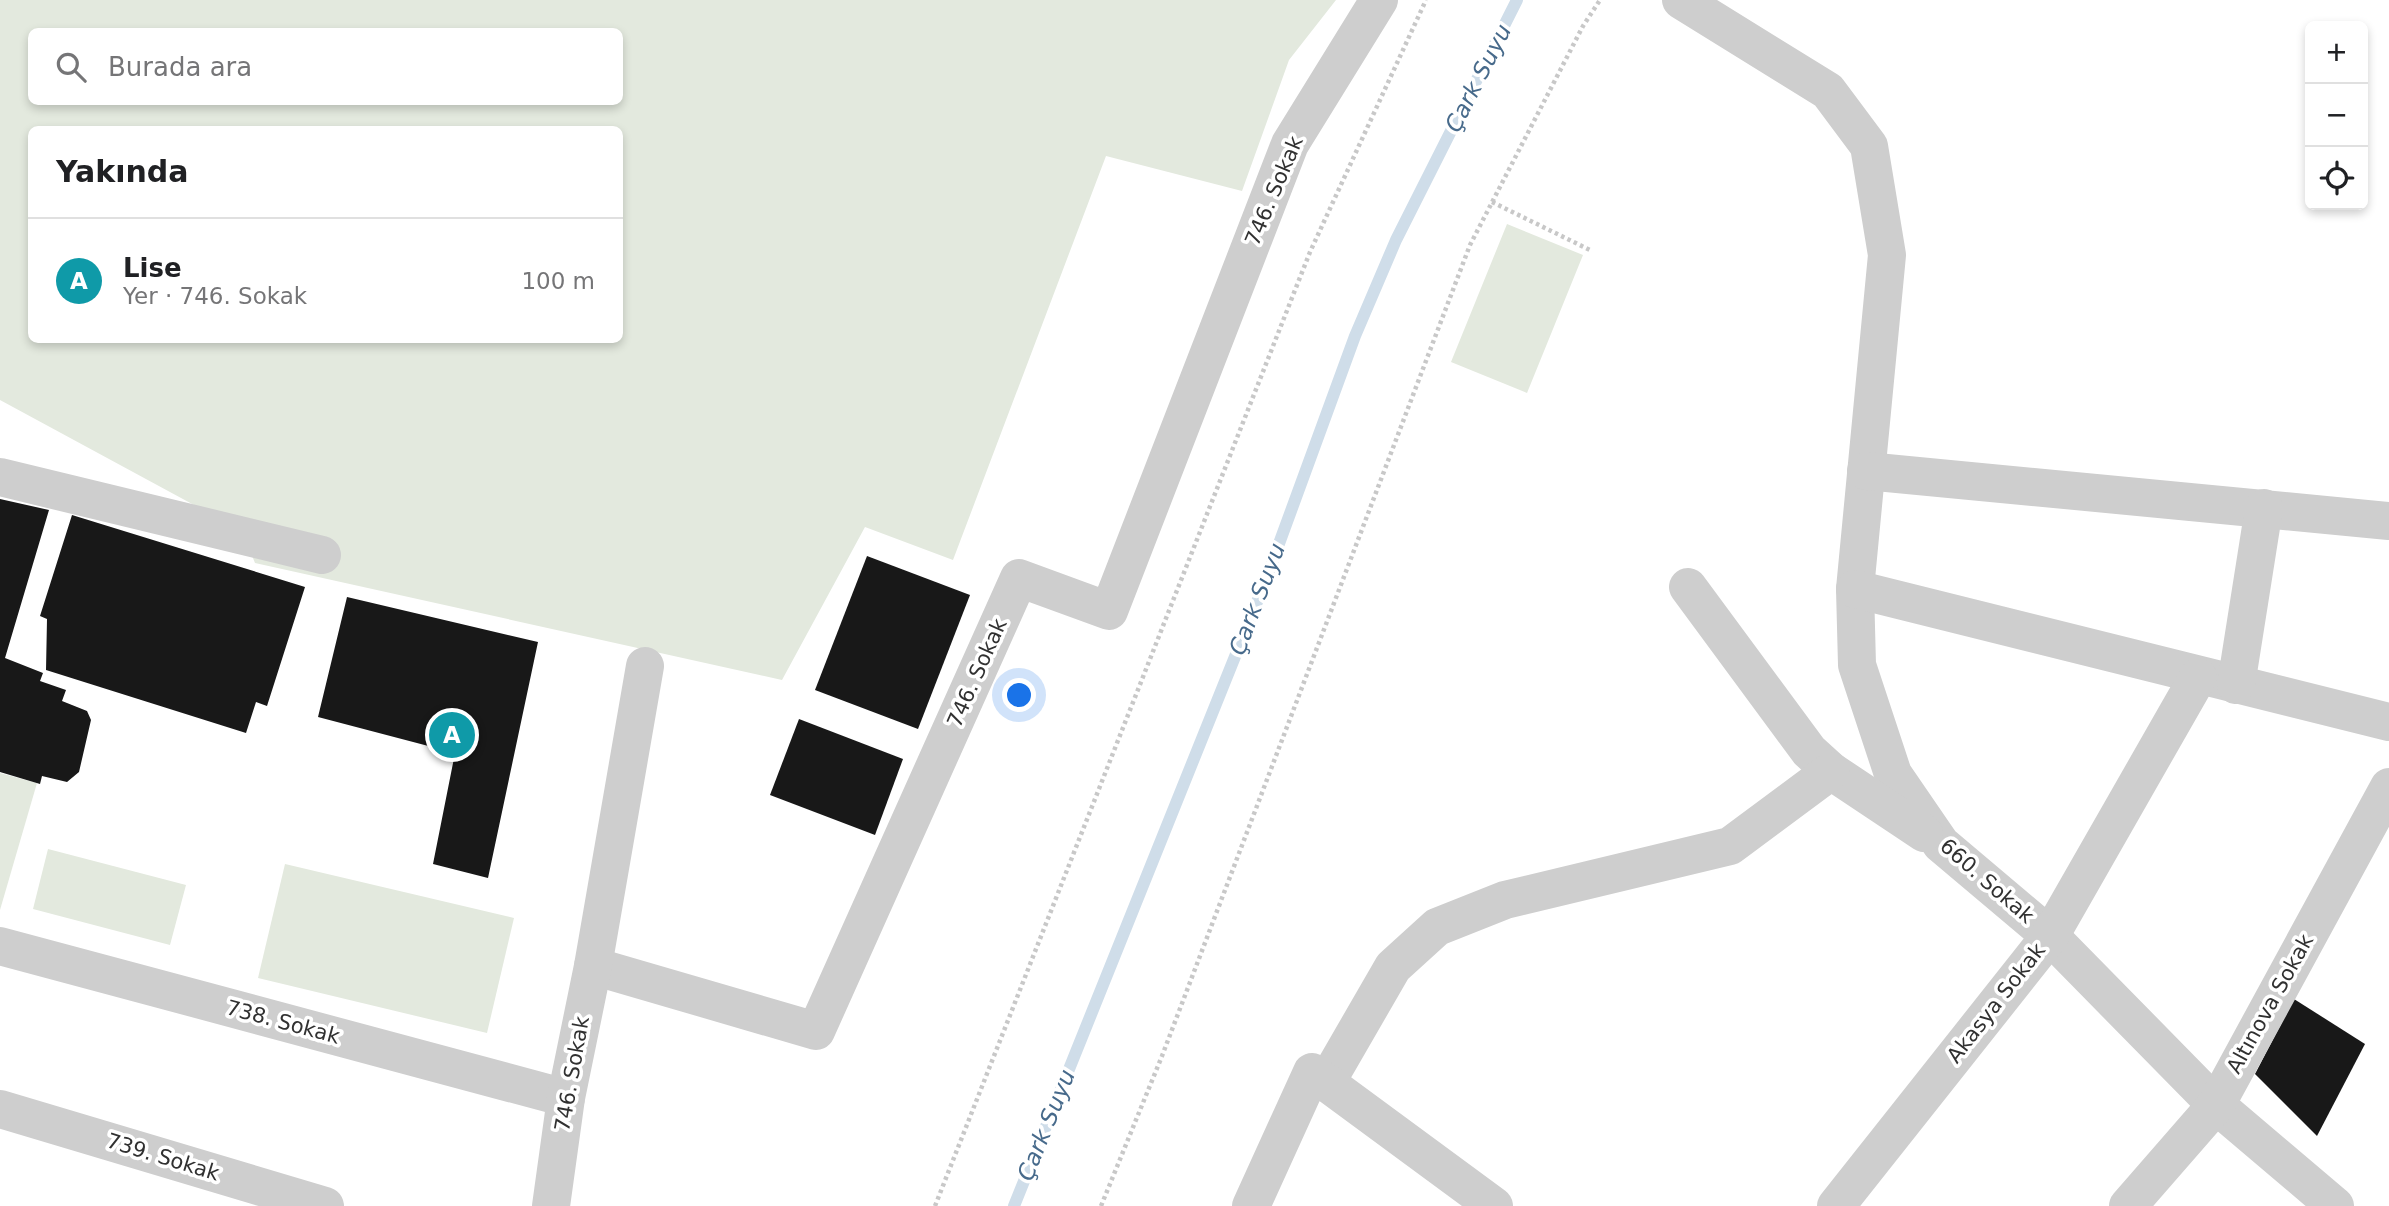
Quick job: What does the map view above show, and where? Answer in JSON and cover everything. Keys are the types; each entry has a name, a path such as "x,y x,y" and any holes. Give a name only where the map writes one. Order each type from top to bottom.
{"street":[{"name":"746. Sokak","path":"551,1206 566,1098 593,966 816,1031 1019,578 1109,611 1290,144 1378,0"},
{"name":"660. Sokak","path":"1681,0 1828,91 1869,146 1887,256 1855,590 1857,666 1893,774 1941,844 2050,936 2216,1105 2335,1206"},
{"path":"1866,471 2389,521"},
{"path":"0,477 322,555"},
{"path":"2236,685 2264,508"},
{"path":"1688,587 1810,751 1831,771 1941,844"},
{"path":"1855,590 2198,677 2389,722"},
{"path":"593,966 645,666"},
{"name":"Akasya Sokak","path":"1836,1206 2050,936 2198,677"},
{"path":"1326,1083 1393,967 1437,927 1505,900 1730,846 1831,771"},
{"name":"Altınova Sokak","path":"2128,1206 2216,1105 2389,787"},
{"name":"738. Sokak","path":"0,946 566,1098"},
{"path":"1251,1206 1312,1072 1494,1206"},
{"name":"739. Sokak","path":"0,1108 325,1206"}],"path":[{"path":"935,1206 1310,252 1426,0"},
{"path":"1101,1206 1162,1056 1470,245 1583,26 1600,0"},
{"path":"1492,202 1590,250"}],"shaded area":[{"path":"0,0 1336,0 1289,60 1242,191 1106,156 953,560 865,527 782,680 255,563 242,531 0,400"},
{"path":"1507,224 1583,255 1527,393 1451,362"},
{"path":"0,773 37,783 0,910"},
{"path":"48,849 186,885 170,945 33,909"},
{"path":"285,864 514,918 487,1033 258,978"}],"building":[{"path":"0,499 49,510 5,658 43,673 40,681 66,690 62,701 87,711 91,720 79,772 67,782 42,776 40,784 0,772"},
{"path":"72,515 305,587 267,706 256,702 246,733 46,670 47,619 40,616"},
{"path":"867,556 970,595 918,729 815,690"},
{"path":"347,597 538,642 488,878 433,864 455,753 318,717"},
{"path":"799,719 903,759 875,835 770,795"},
{"path":"2294,999 2365,1044 2317,1136 2255,1074"}],"waterway":[{"name":"Çark Suyu","path":"1014,1206 1265,582 1355,336 1396,240 1517,0"}],"place":[{"name":"Lise","path":"452,735"}]}
